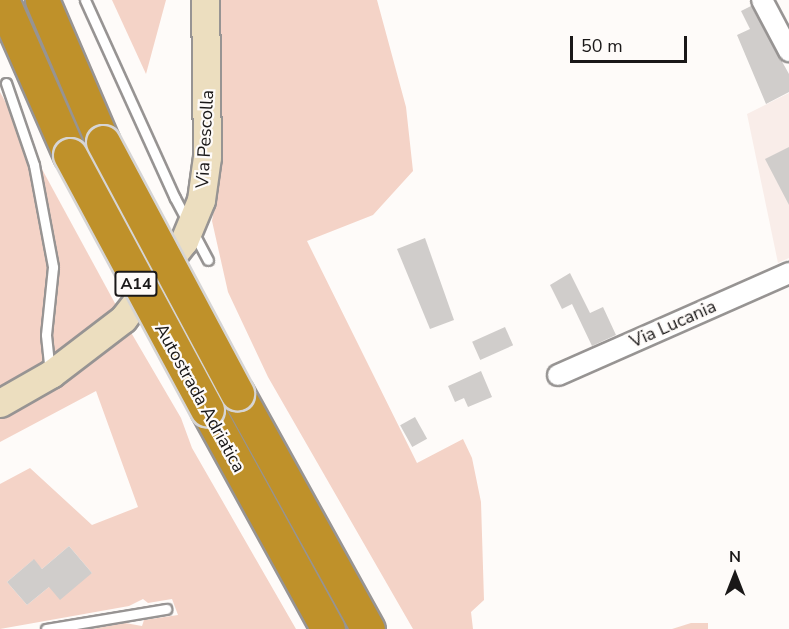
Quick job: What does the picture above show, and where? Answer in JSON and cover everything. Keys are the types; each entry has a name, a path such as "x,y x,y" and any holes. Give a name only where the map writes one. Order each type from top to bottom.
{"highway":[{"name":"Autostrada Adriatica","path":"2,0 70,155 328,629"},
{"name":"Autostrada Adriatica","path":"42,0 104,142 237,393 368,629"}],"street":[{"name":"Via Pescolla","path":"0,403 51,374 123,319 156,281 184,242 201,200 207,157 205,0"},
{"path":"762,0 789,51"},
{"name":"Via Lucania","path":"558,375 789,273"}],"lane":[{"path":"85,0 174,198 191,225 208,260"},
{"path":"6,83 34,165 53,267 46,335 51,374"},
{"path":"46,629 166,609"}],"shaded area":[{"path":"112,0 166,0 146,74"},
{"path":"216,0 377,0 406,107 413,171 373,215 307,241 417,463 463,439 472,458 481,502 484,600 471,612 473,629 413,629 268,377 228,292 212,221 223,152"},
{"path":"0,92 117,307 102,324 0,395"},
{"path":"789,93 789,258 778,263 747,114"},
{"path":"129,329 181,418 192,448 296,629 92,629 125,623 142,626 144,620 178,615 172,599 148,603 143,599 129,606 0,629 0,484 30,468 92,525 138,507 96,391 0,442 0,414","holes":["69,546 92,573 49,587 27,605 7,582 33,560 42,569"]},
{"path":"691,623 708,623 708,629 672,629"}],"building":[{"path":"751,6 789,74 789,92 766,104 737,35 750,29 741,11"},
{"path":"789,147 789,205 765,159"},
{"path":"425,238 454,320 430,329 397,249"},
{"path":"570,273 590,313 603,307 616,335 592,346 572,304 562,309 550,285"},
{"path":"505,327 513,345 480,360 472,342"},
{"path":"481,371 492,397 468,407 464,398 455,402 448,386"},
{"path":"415,417 427,439 412,447 400,425"},
{"path":"69,546 92,573 60,600 49,587 27,605 7,582 34,559 42,569"}]}
